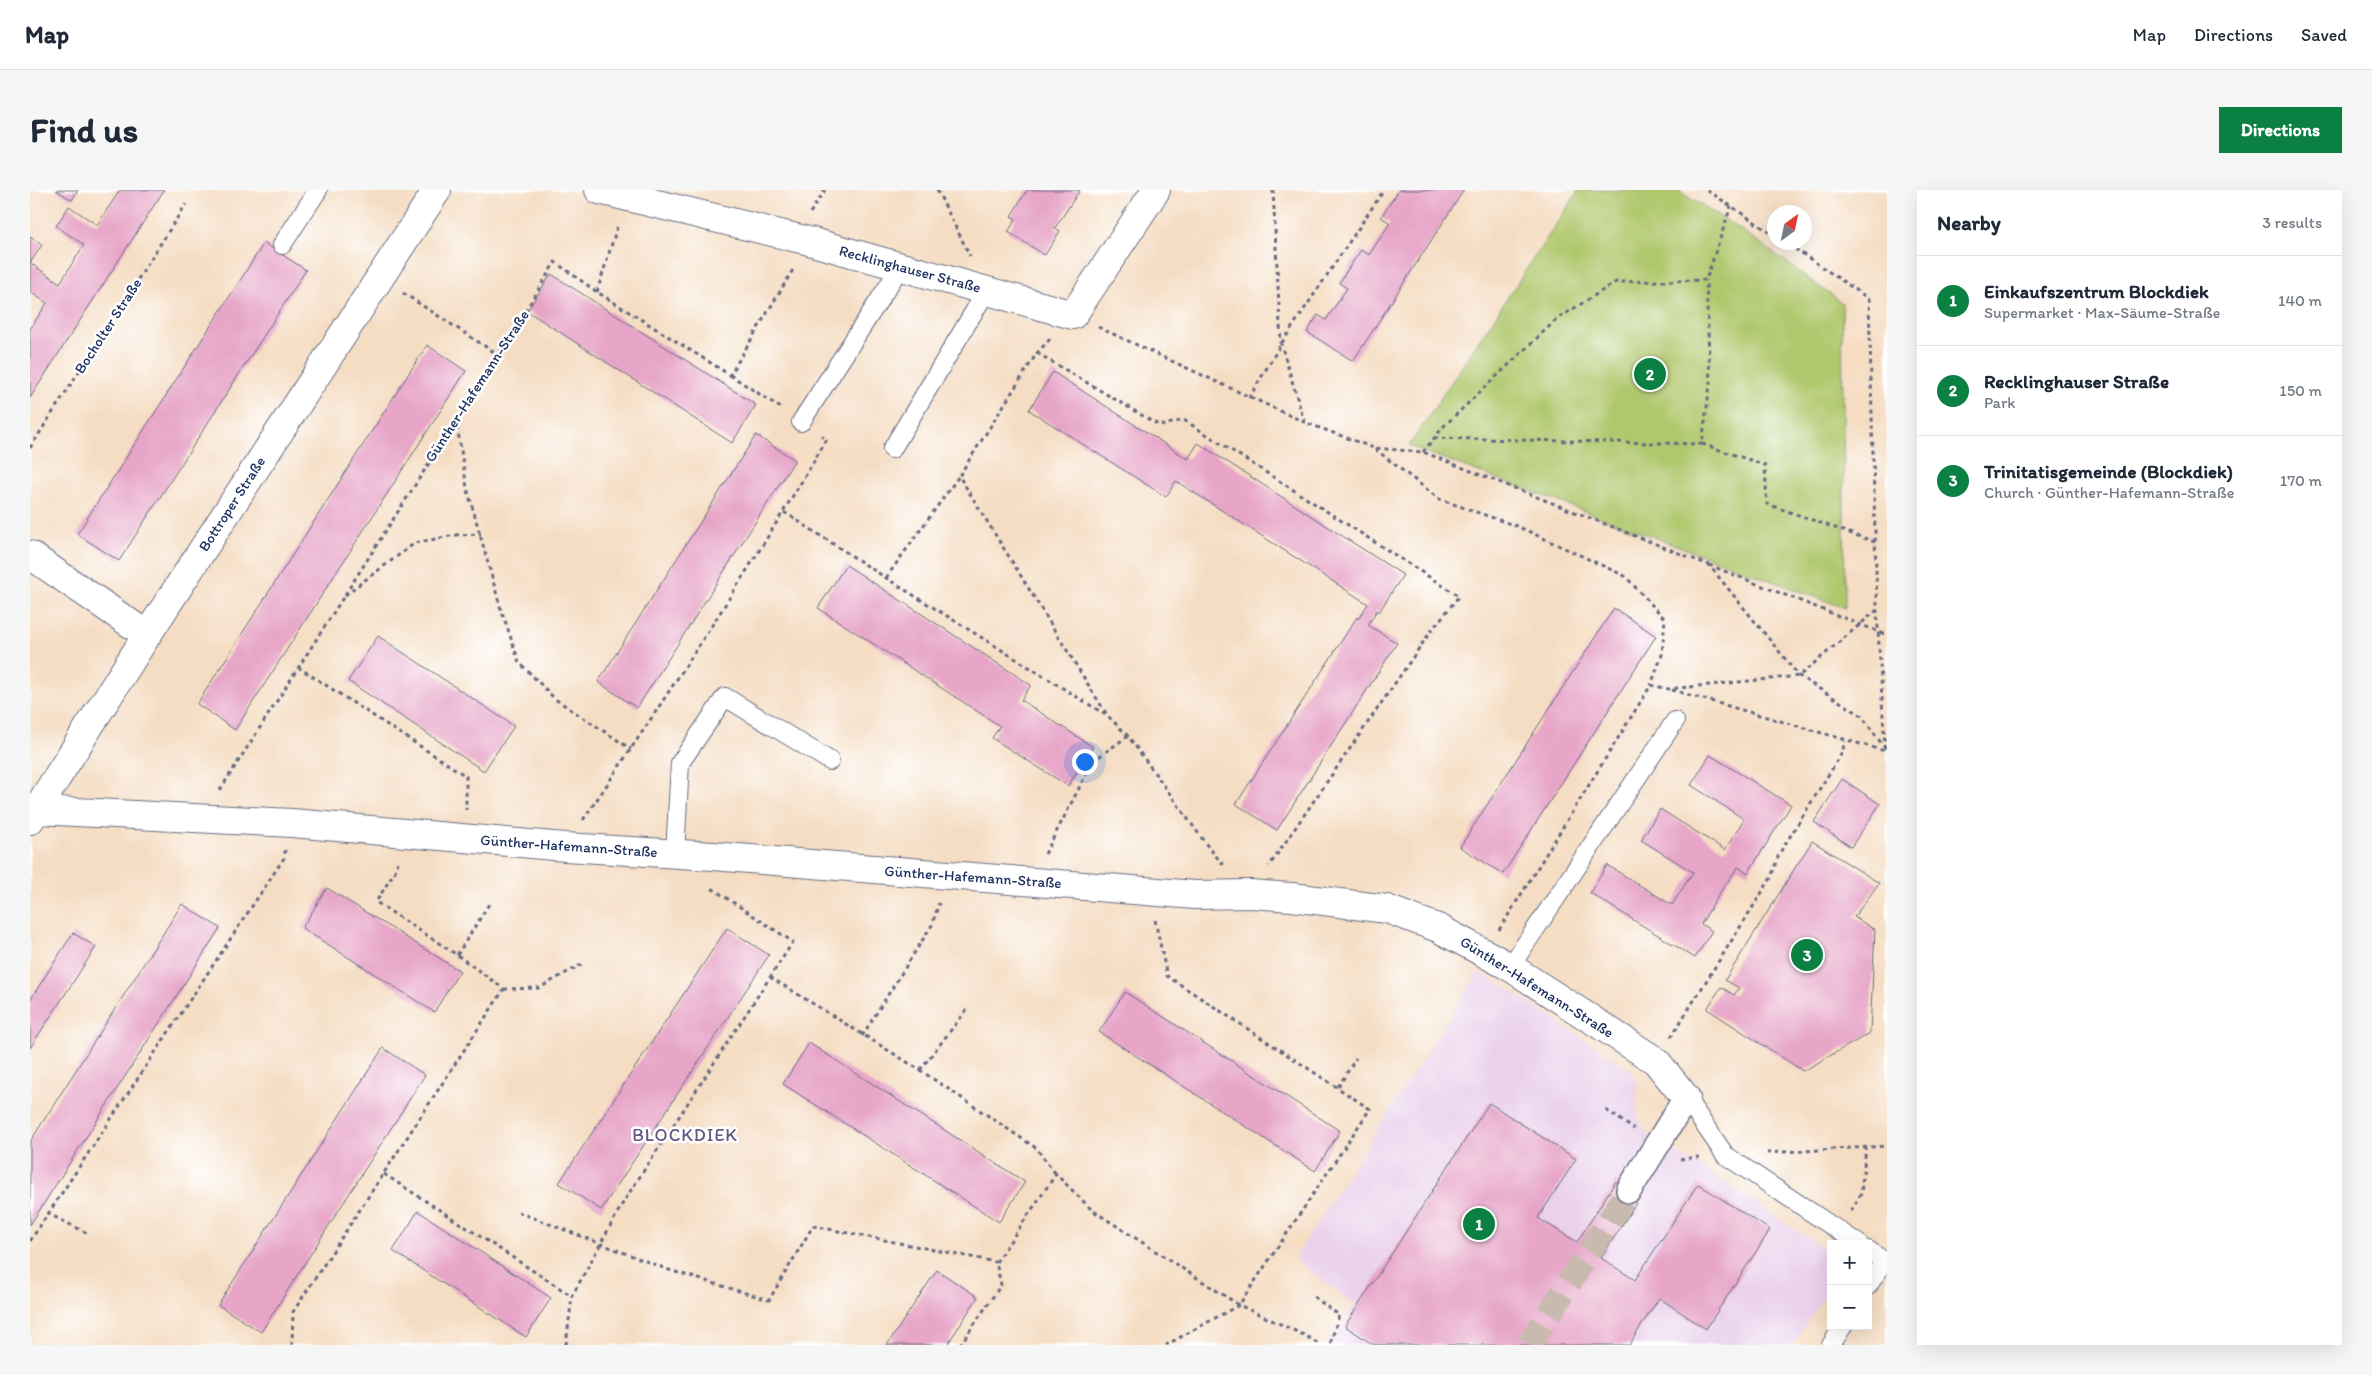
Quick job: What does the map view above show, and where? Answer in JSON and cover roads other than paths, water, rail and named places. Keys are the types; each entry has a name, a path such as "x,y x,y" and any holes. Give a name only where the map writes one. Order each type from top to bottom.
{"street":[{"name":"Bottroper Straße","path":"33,815 147,635 437,190"},
{"name":"Recklinghauser Straße","path":"599,190 809,241 1073,315 1156,190"},
{"path":"30,555 147,635"},
{"name":"Günther-Hafemann-Straße","path":"33,815 202,817 292,823 565,847 713,856 1195,895 1250,894 1292,897 1387,909 1438,928 1486,952 1510,967 1656,1061 1686,1098"},
{"path":"1629,1190 1686,1098"}],"lane":[{"path":"282,245 318,190"},
{"path":"801,422 901,266"},
{"path":"892,449 987,290"},
{"path":"675,854 680,763 726,697 830,761"},
{"path":"1510,967 1675,721"},
{"path":"1686,1098 1726,1155 1854,1240"},
{"path":"1872,1253 1884,1261 1872,1280"},
{"path":"1831,1345 1840,1330"}],"tunnel":[{"path":"1529,1345 1629,1190"}],"place":[{"name":"Recklinghauser Straße","path":"1650,374"},
{"name":"Trinitatisgemeinde (Blockdiek)","path":"1807,955"},
{"name":"Einkaufszentrum Blockdiek","path":"1479,1224"}],"district":[{"name":"BLOCKDIEK","path":"685,1135"}]}
